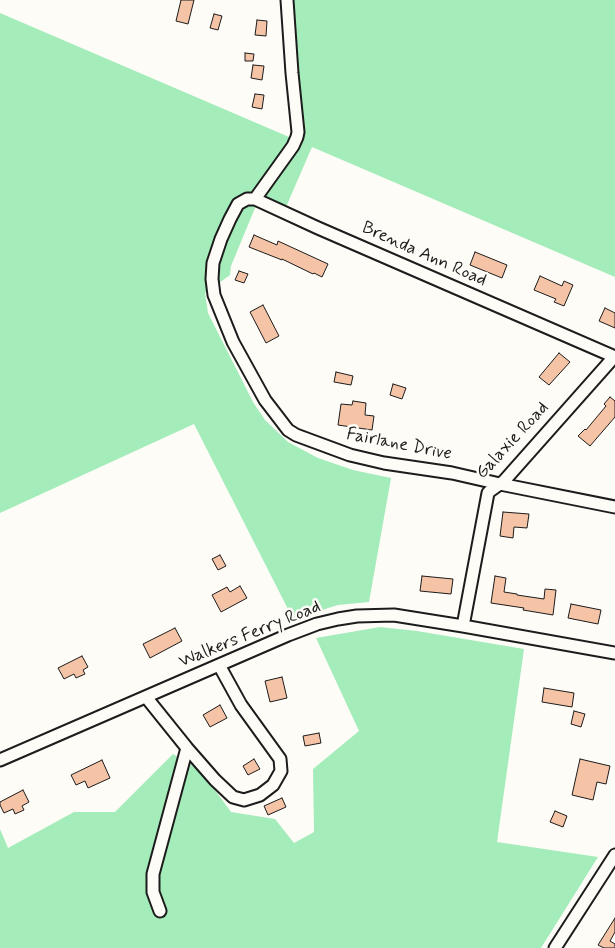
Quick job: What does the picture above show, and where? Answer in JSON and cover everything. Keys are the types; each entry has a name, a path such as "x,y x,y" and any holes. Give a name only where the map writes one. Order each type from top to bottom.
{"street":[{"path":"255,199 297,137 287,0"},
{"name":"Fairlane Drive","path":"255,199 238,204 228,222 213,263 214,295 233,342 266,400 288,430 296,435 350,455 384,463 452,473 615,507"},
{"name":"Brenda Ann Road","path":"255,199 614,357"},
{"name":"Galaxie Road","path":"462,626 486,498 490,490 504,481 614,357"},
{"name":"Walkers Ferry Road","path":"0,760 295,632 338,619 357,616 394,615 615,653"},
{"path":"146,696 187,748 233,797 244,800 260,796 273,785 282,771 280,759 242,705 218,665"},
{"path":"160,911 153,892 153,874 187,748"},
{"path":"555,948 615,855"}],"green space":[{"path":"292,0 615,0 615,277 312,147 286,207 260,196 231,266 230,275 205,293 208,313 253,402 265,420 288,442 318,458 353,470 391,478 369,602 338,605 293,619 194,424 0,513 0,13 296,140"},
{"path":"380,627 417,631 524,649 497,842 598,857 541,948 0,948 0,829 8,848 74,812 115,812 173,754 201,771 231,812 275,819 294,843 314,832 313,769 359,731 316,638"}],"building":[{"path":"181,0 194,0 188,24 176,21"},
{"path":"214,14 222,16 218,30 210,28"},
{"path":"257,20 267,21 266,36 255,35"},
{"path":"245,53 254,54 253,61 245,61"},
{"path":"253,65 264,66 262,80 251,78"},
{"path":"255,94 264,95 262,109 252,107"},
{"path":"254,235 277,245 278,241 328,264 322,277 249,247"},
{"path":"475,252 507,265 502,278 470,265"},
{"path":"239,271 248,274 244,283 235,280"},
{"path":"540,276 562,286 564,281 573,285 564,306 554,302 556,299 534,290"},
{"path":"263,305 279,336 266,343 250,312"},
{"path":"605,308 615,313 615,328 599,321"},
{"path":"559,353 570,362 549,385 539,377"},
{"path":"336,372 353,376 351,385 334,382"},
{"path":"393,384 406,388 402,399 390,395"},
{"path":"610,397 615,401 615,417 590,446 578,436 586,430 606,406 604,404"},
{"path":"353,401 366,403 365,415 374,416 372,430 338,425 341,404 352,405"},
{"path":"503,512 529,514 527,528 514,527 513,538 500,536"},
{"path":"220,555 226,566 218,570 212,559"},
{"path":"422,576 453,579 451,594 420,591"},
{"path":"495,576 506,578 504,592 517,595 544,599 545,589 556,590 553,615 491,603"},
{"path":"240,586 247,598 221,612 212,595 227,587 230,592"},
{"path":"571,604 601,610 598,624 568,618"},
{"path":"175,628 182,641 150,658 143,644"},
{"path":"82,656 88,667 83,670 85,674 76,678 74,674 64,679 58,668"},
{"path":"282,677 287,698 270,702 265,681"},
{"path":"544,688 574,693 572,707 542,702"},
{"path":"220,705 227,718 210,727 203,715"},
{"path":"574,711 585,714 581,727 571,724"},
{"path":"319,733 321,743 305,746 303,736"},
{"path":"254,759 260,769 248,775 243,766"},
{"path":"580,759 610,766 606,784 597,782 593,800 572,795"},
{"path":"102,760 110,778 88,788 85,781 76,785 71,775"},
{"path":"23,790 29,802 22,806 24,810 15,814 13,809 4,813 0,802"},
{"path":"282,798 286,807 268,815 264,806"},
{"path":"555,811 567,816 563,827 550,822"},
{"path":"615,918 615,932 610,941 615,944 615,948 604,948 598,945"}]}
